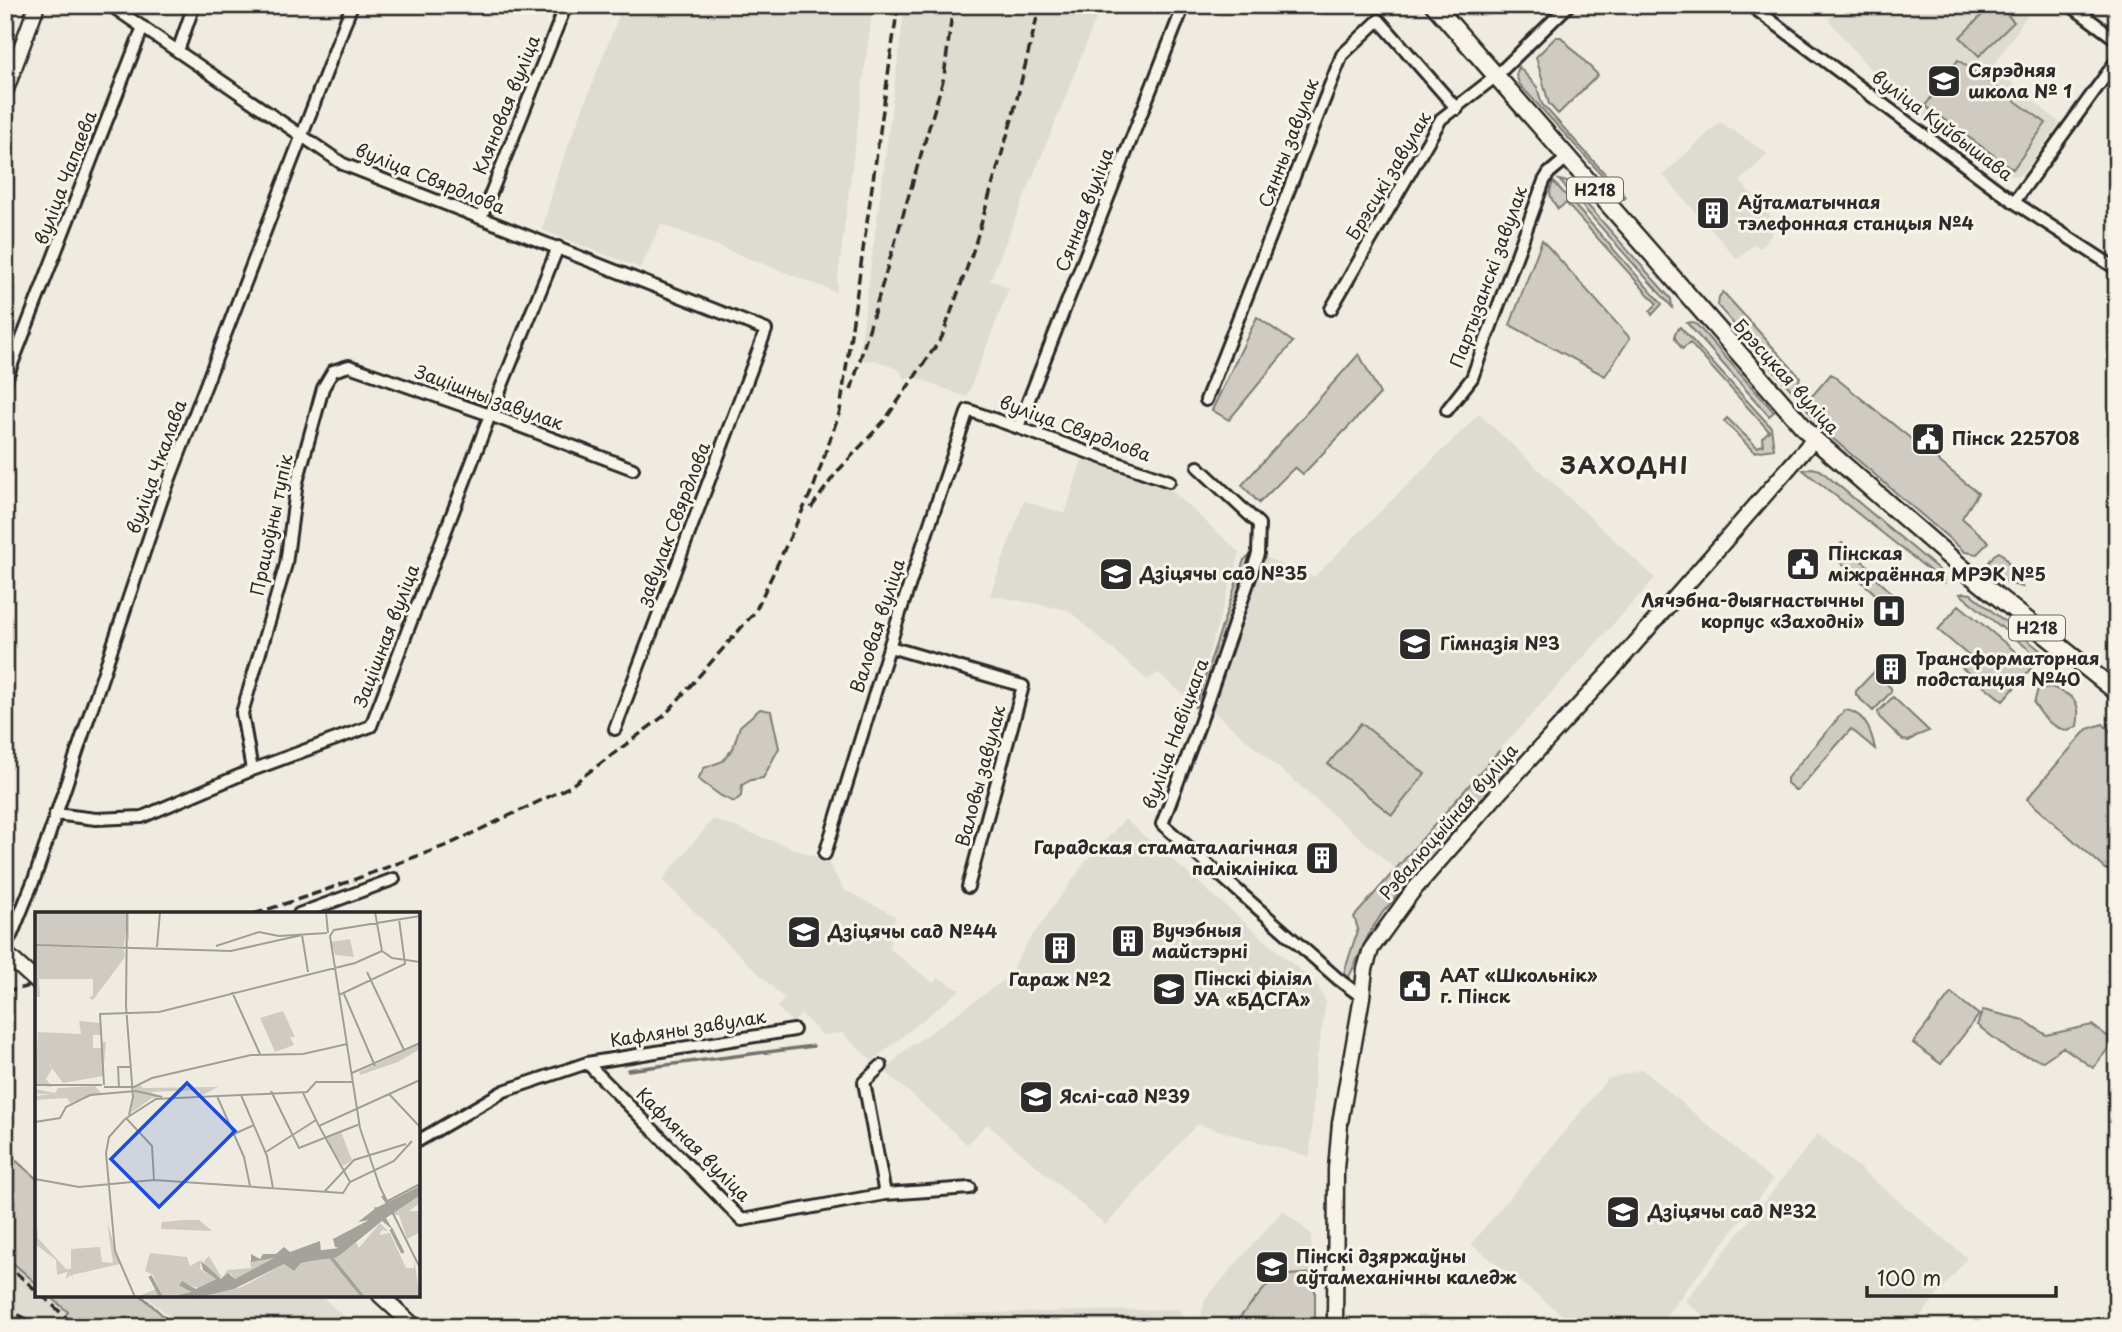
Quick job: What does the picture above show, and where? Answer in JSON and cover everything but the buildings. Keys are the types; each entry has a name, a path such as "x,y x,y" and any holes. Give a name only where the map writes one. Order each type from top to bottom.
{"main road":[{"name":"Брэсцкая вуліца","path":"1434,5 1814,439 1968,573 2117,692"}],"street":[{"path":"5,92 37,5"},
{"name":"вуліца Свярдлова","path":"110,5 343,164 766,330"},
{"path":"178,51 194,5"},
{"name":"вуліца Чкалава","path":"5,945 36,877 162,499 352,5"},
{"name":"Кляновая вуліца","path":"481,218 566,5"},
{"name":"Сянная вуліца","path":"1018,427 1184,5"},
{"path":"1495,77 1569,5"},
{"name":"вуліца Куйбышава","path":"1750,5 2014,202 2117,269"},
{"path":"2070,5 2117,40"},
{"name":"Сянны завулак","path":"1206,400 1342,55 1379,20 1457,109"},
{"name":"вуліца Чапаева","path":"5,382 143,27"},
{"path":"2014,202 2117,60"},
{"name":"Брэсцкі завулак","path":"1331,309 1441,119 1495,77"},
{"name":"Партызанскі завулак","path":"1447,410 1472,378 1544,181 1567,158"},
{"name":"Зацішная вуліца","path":"55,814 96,819 142,817 252,769 371,726 490,415 558,247"},
{"name":"завулак Свярдлова","path":"615,729 766,330"},
{"name":"Зацішны завулак","path":"333,371 349,366 633,469"},
{"name":"Працоўны тупік","path":"252,769 242,713 286,564 297,482 323,388 333,371"},
{"name":"вуліца Свярдлова","path":"968,410 1169,481"},
{"name":"Валовая вуліца","path":"825,854 968,410"},
{"name":"Рэвалюцыйная вуліца","path":"1335,1327 1339,1123 1362,997 1364,969 1371,949 1412,892 1814,439"},
{"name":"вуліца Навіцкага","path":"1198,467 1259,524 1258,554 1162,824 1362,997"},
{"name":"Валовы завулак","path":"890,647 1023,686 968,887"},
{"path":"304,912 394,879"},
{"path":"5,953 35,980"},
{"name":"Кафляны завулак","path":"587,1063 794,1030"},
{"path":"420,1140 504,1091 587,1063"},
{"name":"Кафляная вуліца","path":"587,1063 743,1220 885,1194 970,1188"},
{"path":"881,1066 864,1082 885,1194"},
{"path":"382,1297 415,1327"}],"shaded area":[{"path":"623,5 873,5 836,292 661,224 640,268 542,230 558,172"},
{"path":"905,5 1101,5 990,280 1009,288 967,397 912,376 904,379 899,370 876,360 866,361 859,357"},
{"name":"Сярэдняя школа № 1","path":"1845,5 2034,5 1993,67 2060,123 2024,172 2017,176 1997,171 1908,107 1897,102 1828,19"},
{"path":"1992,5 1998,5 2014,22 1979,56 1960,37"},
{"path":"1556,37 1561,37 1598,75 1558,114 1549,104 1536,57"},
{"path":"1958,60 2046,123 2013,169 1925,106"},
{"path":"1519,67 1537,87 1542,104 1626,197 1624,199 1520,85 1516,75"},
{"path":"1720,122 1768,154 1740,181 1773,219 1772,234 1761,248 1754,244 1737,259 1663,175"},
{"path":"1559,180 1567,182 1671,299 1672,307"},
{"path":"1554,182 1662,304 1652,315 1650,311 1657,304 1566,203 1558,209 1550,193"},
{"path":"1542,240 1630,338 1605,376 1510,325"},
{"path":"1723,292 1800,377 1793,392 1718,306"},
{"path":"1257,317 1293,342 1229,420 1212,410"},
{"path":"1687,323 1697,325 1774,412 1769,416"},
{"path":"1680,327 1771,427 1774,449 1754,452 1724,421 1727,418 1757,447 1763,445 1762,438 1769,431 1690,343 1682,349 1675,338"},
{"path":"1359,354 1380,394 1303,474 1295,467 1259,503 1242,485"},
{"path":"1831,374 1978,493 1962,518 1989,542 1977,554 1965,552 1824,431 1807,409 1806,403"},
{"name":"Гімназія №3","path":"1479,414 1655,578 1504,745 1397,870 1212,710 1264,557 1314,577"},
{"name":"Дзіцячы сад №35","path":"1082,460 1169,488 1240,553 1193,703 1158,673 1147,680 1068,610 990,595 1024,501 1065,514"},
{"path":"1803,470 1820,470 1938,569 1944,582"},
{"path":"1842,543 1876,573 1877,579 1894,595 1886,604 1832,554"},
{"path":"1999,552 2022,587 1989,572 1987,565"},
{"path":"1253,557 1201,705 1195,707 1244,560"},
{"path":"1960,594 1971,594 2041,651 2042,660"},
{"path":"1959,605 2033,666 2003,701 1962,668 1970,657 1938,630"},
{"path":"1874,672 1891,688 1891,692 1873,711 1856,695 1856,691"},
{"path":"2051,687 2070,696 2077,705 2077,726 2068,731 2048,721 2034,703 2038,689"},
{"path":"1893,697 1929,731 1909,741 1903,740 1879,717 1878,712"},
{"path":"760,709 771,711 779,748 763,778 742,785 741,796 734,802 698,779 704,768 723,761 733,748 740,726"},
{"path":"1845,710 1862,719 1872,736 1875,749 1851,729 1798,790 1795,790 1787,783 1787,778"},
{"path":"1361,723 1425,774 1392,815 1328,764"},
{"path":"2103,724 2117,738 2117,879 2027,799 2087,729"},
{"path":"1499,751 1513,763 1383,912 1370,932 1349,977 1343,976 1358,929 1354,917"},
{"name":"Дзіцячы сад №44","path":"713,819 827,861 844,890 895,916 889,948 933,983 939,978 960,990 872,1061 842,1033 822,1035 801,1014 793,1023 777,1007 785,999 662,880"},
{"name":"Пінскі філіял УА «БДСГА»","path":"1125,819 1318,986 1326,1002 1315,1071 1310,1157 1197,1124 1106,1225 987,1124 967,1144 885,1071 903,1052 1007,978 1026,945 1083,865"},
{"path":"1951,993 1979,1015 1941,1064 1913,1043"},
{"path":"1983,1010 2024,1020 2046,1035 2092,1025 2114,1041 2093,1068 2063,1047 2043,1061 2011,1051 1977,1025"},
{"name":"Дзіцячы сад №32","path":"1642,1069 1773,1180 1657,1327 1578,1327 1471,1244 1608,1079"},
{"path":"1818,1134 1967,1258 1912,1327 1719,1327 1685,1301"},
{"path":"5,1151 35,1177 35,1282 5,1256"},
{"name":"Пінскі дзяржаўны аўтамеханічны каледж","path":"1283,1210 1311,1234 1312,1327 1199,1327 1205,1299"},
{"path":"5,1256 35,1282 35,1297 51,1297 68,1312 56,1327 31,1325 5,1311"},
{"path":"1315,1273 1315,1327 1234,1327 1275,1276"},
{"path":"51,1297 143,1297 175,1327 56,1327 68,1312"},
{"path":"147,1297 322,1297 355,1327 181,1327"},
{"path":"1178,1309 1190,1327 941,1327 944,1314"}],"waterway":[{"path":"628,1070 813,1046"}],"railway":[{"path":"260,912 450,844 569,787 664,716 755,612 814,486 840,411 898,5"},
{"path":"851,390 944,77 953,5"},
{"path":"811,508 836,473 885,420 942,337 973,251 1012,119 1040,5"},
{"path":"5,991 35,985"},
{"path":"5,1263 35,1289"},
{"path":"44,1297 76,1327"},
{"path":"5,1308 42,1327"}],"place":[{"name":"Сярэдняя школа № 1","path":"1944,81"},
{"name":"Аўтаматычная тэлефонная станцыя №4","path":"1713,213"},
{"name":"Пінск 225708","path":"1928,439"},
{"name":"Пінская міжраённая МРЭК №5","path":"1803,564"},
{"name":"Дзіцячы сад №35","path":"1116,574"},
{"name":"Лячэбна-дыягнастычны корпус «Заходні»","path":"1889,611"},
{"name":"Гімназія №3","path":"1415,644"},
{"name":"Трансформаторная подстанция №40","path":"1891,669"},
{"name":"Гарадская стаматалагічная паліклініка","path":"1322,858"},
{"name":"Дзіцячы сад №44","path":"804,932"},
{"name":"Вучэбныя майстэрні","path":"1128,941"},
{"name":"Гараж №2","path":"1060,948"},
{"name":"ААТ «Школьнік» г. Пінск","path":"1415,986"},
{"name":"Пінскі філіял УА «БДСГА»","path":"1169,989"},
{"name":"Яслі-сад №39","path":"1036,1097"},
{"name":"Дзіцячы сад №32","path":"1623,1212"},
{"name":"Пінскі дзяржаўны аўтамеханічны каледж","path":"1272,1267"}],"district":[{"name":"ЗАХОДНІ","path":"1625,466"}]}
